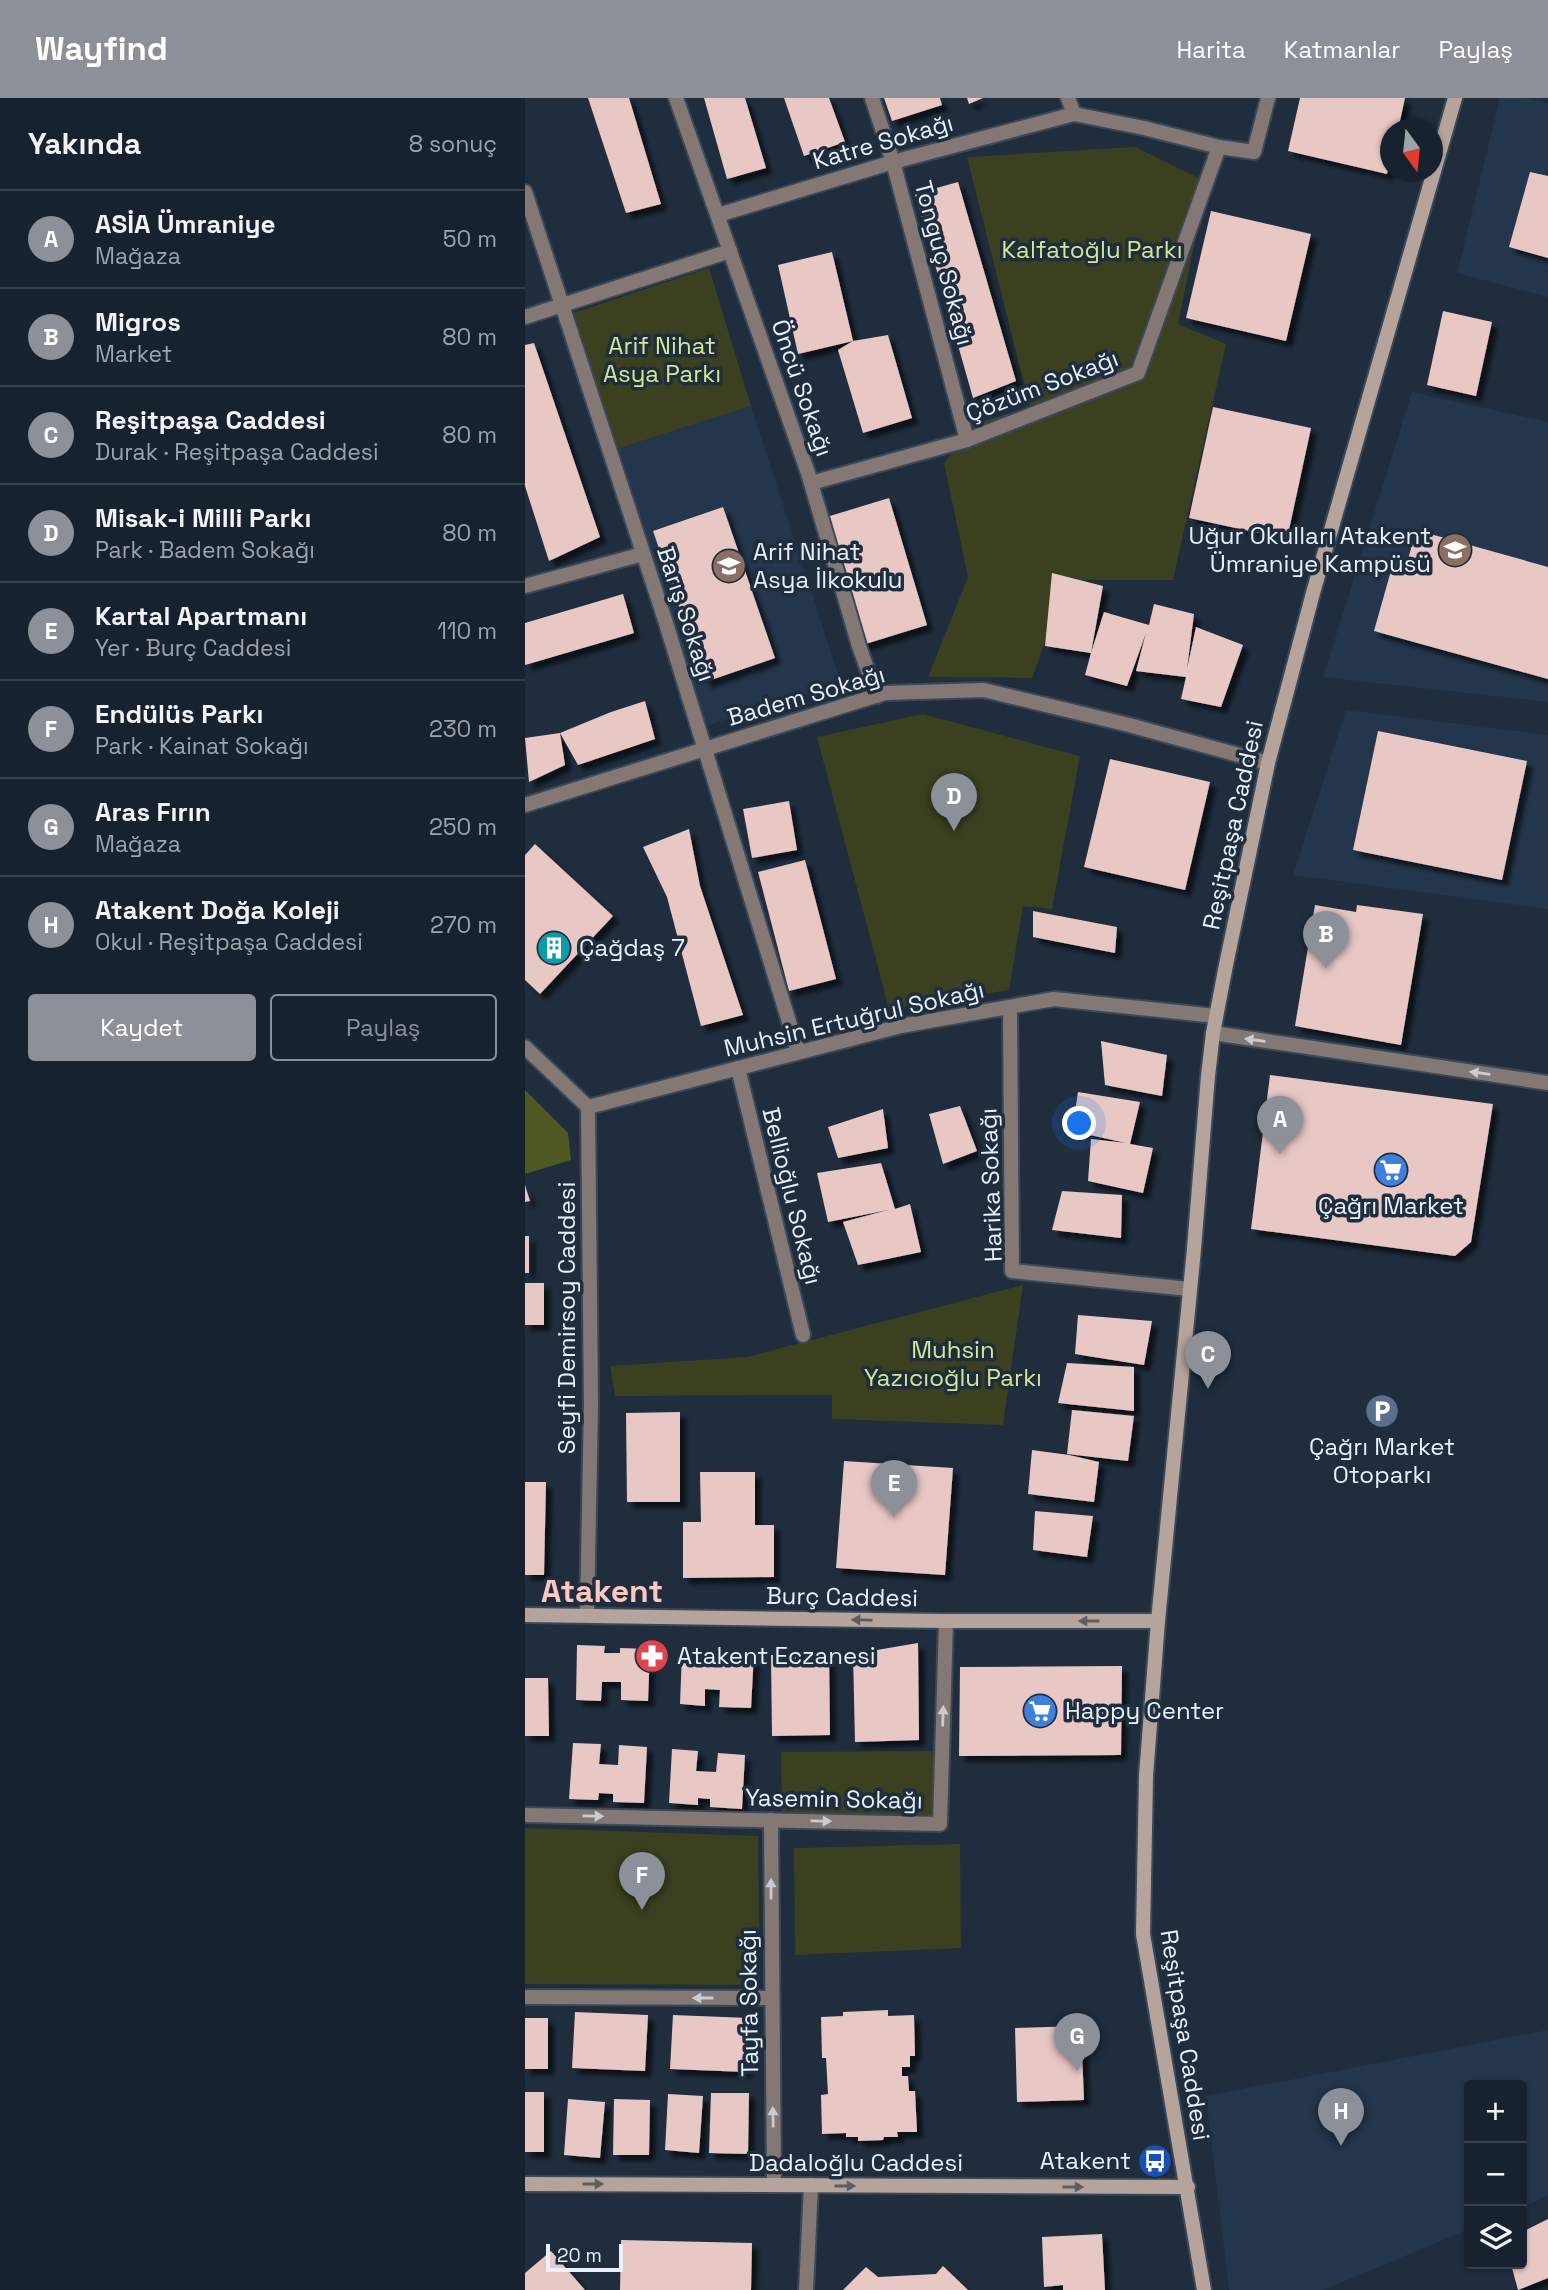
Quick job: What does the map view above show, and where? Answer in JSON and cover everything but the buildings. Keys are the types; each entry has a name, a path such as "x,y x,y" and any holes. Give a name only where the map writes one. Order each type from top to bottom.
{"street":[{"name":"Öncü Sokağı","path":"676,98 811,482 859,646 877,696"},
{"name":"Tonguç Sokağı","path":"872,98 893,162 967,440"},
{"path":"1068,98 1074,114"},
{"name":"Katre Sokağı","path":"718,215 893,162 1074,114 1219,147 1254,152 1268,98"},
{"name":"Reşitpaşa Caddesi","path":"1204,2290 1143,1934 1146,1776 1157,1621 1213,1033 1268,763 1313,593 1455,98"},
{"name":"Çözüm Sokağı","path":"811,482 967,440 1138,373 1219,147"},
{"name":"Barış Sokağı","path":"525,192 705,749 798,1051"},
{"path":"525,317 730,251"},
{"path":"525,586 643,554"},
{"name":"Badem Sokağı","path":"525,805 885,693 984,690 1129,725 1268,763"},
{"name":"Muhsin Ertuğrul Sokağı","path":"588,1107 901,1026 1054,999 1216,1016"},
{"name":"Harika Sokağı","path":"1010,1007 1012,1271 1189,1289"},
{"path":"1213,1033 1548,1083"},
{"path":"525,1047 588,1107"},
{"name":"Bellioğlu Sokağı","path":"738,1068 803,1335"},
{"name":"Seyfi Demirsoy Caddesi","path":"587,1615 591,1404 588,1107"},
{"name":"Burç Caddesi","path":"525,1615 1157,1621"},
{"name":"Yasemin Sokağı","path":"525,1815 940,1824 946,1621"},
{"name":"Tayfa Sokağı","path":"771,1820 774,2185"},
{"path":"525,1997 771,1998"},
{"name":"Dadaloğlu Caddesi","path":"525,2184 1188,2187"},
{"path":"806,2290 811,2185"}],"shaded area":[{"path":"1500,98 1527,98 1548,103 1548,297 1457,273"},
{"name":"Uğur Okulları Atakent Ümraniye Kampüsü","path":"1412,392 1548,422 1548,702 1323,677"},
{"name":"Arif Nihat Asya İlkokulu","path":"751,406 841,683 706,726 617,449"},
{"path":"1346,710 1548,735 1548,909 1293,875"},
{"path":"1548,2030 1548,2196 1527,2205 1527,2080 1464,2080 1464,2231 1324,2290 1229,2290 1206,2096"}],"green space":[{"name":"Kalfatoğlu Parkı","path":"1135,147 1207,182 1178,324 1226,344 1173,580 1068,580 1032,678 928,677 968,577 944,463 977,423 1030,407 967,157"},
{"name":"Arif Nihat Asya Parkı","path":"709,268 751,406 617,449 573,313"},
{"path":"923,714 1080,756 1052,909 1023,906 1009,990 889,1009 817,737"},
{"path":"525,1090 568,1133 571,1160 525,1174"},
{"name":"Muhsin Yazıcıoğlu Parkı","path":"1023,1285 1003,1425 832,1419 832,1395 615,1396 610,1366 747,1357"},
{"path":"942,1751 934,1823 782,1821 781,1752"},
{"path":"525,1828 758,1836 760,1985 525,1984"},
{"path":"960,1844 961,1948 795,1955 794,1848"}],"place":[{"name":"Uğur Okulları Atakent Ümraniye Kampüsü","path":"1455,550"},
{"name":"Arif Nihat Asya İlkokulu","path":"729,566"},
{"name":"Misak-i Milli Parkı","path":"954,831"},
{"name":"Çağdaş 7","path":"554,948"},
{"name":"Migros","path":"1326,969"},
{"name":"ASİA Ümraniye","path":"1280,1154"},
{"name":"Çağrı Market","path":"1391,1170"},
{"name":"Reşitpaşa Caddesi","path":"1208,1389"},
{"name":"Çağrı Market Otoparkı","path":"1382,1411"},
{"name":"Kartal Apartmanı","path":"894,1518"},
{"name":"Atakent Eczanesi","path":"652,1656"},
{"name":"Happy Center","path":"1040,1711"},
{"name":"Endülüs Parkı","path":"642,1910"},
{"name":"Aras Fırın","path":"1077,2071"},
{"name":"Atakent Doğa Koleji","path":"1341,2146"},
{"name":"Atakent","path":"1155,2161"}],"district":[{"name":"Atakent","path":"602,1591"}]}
